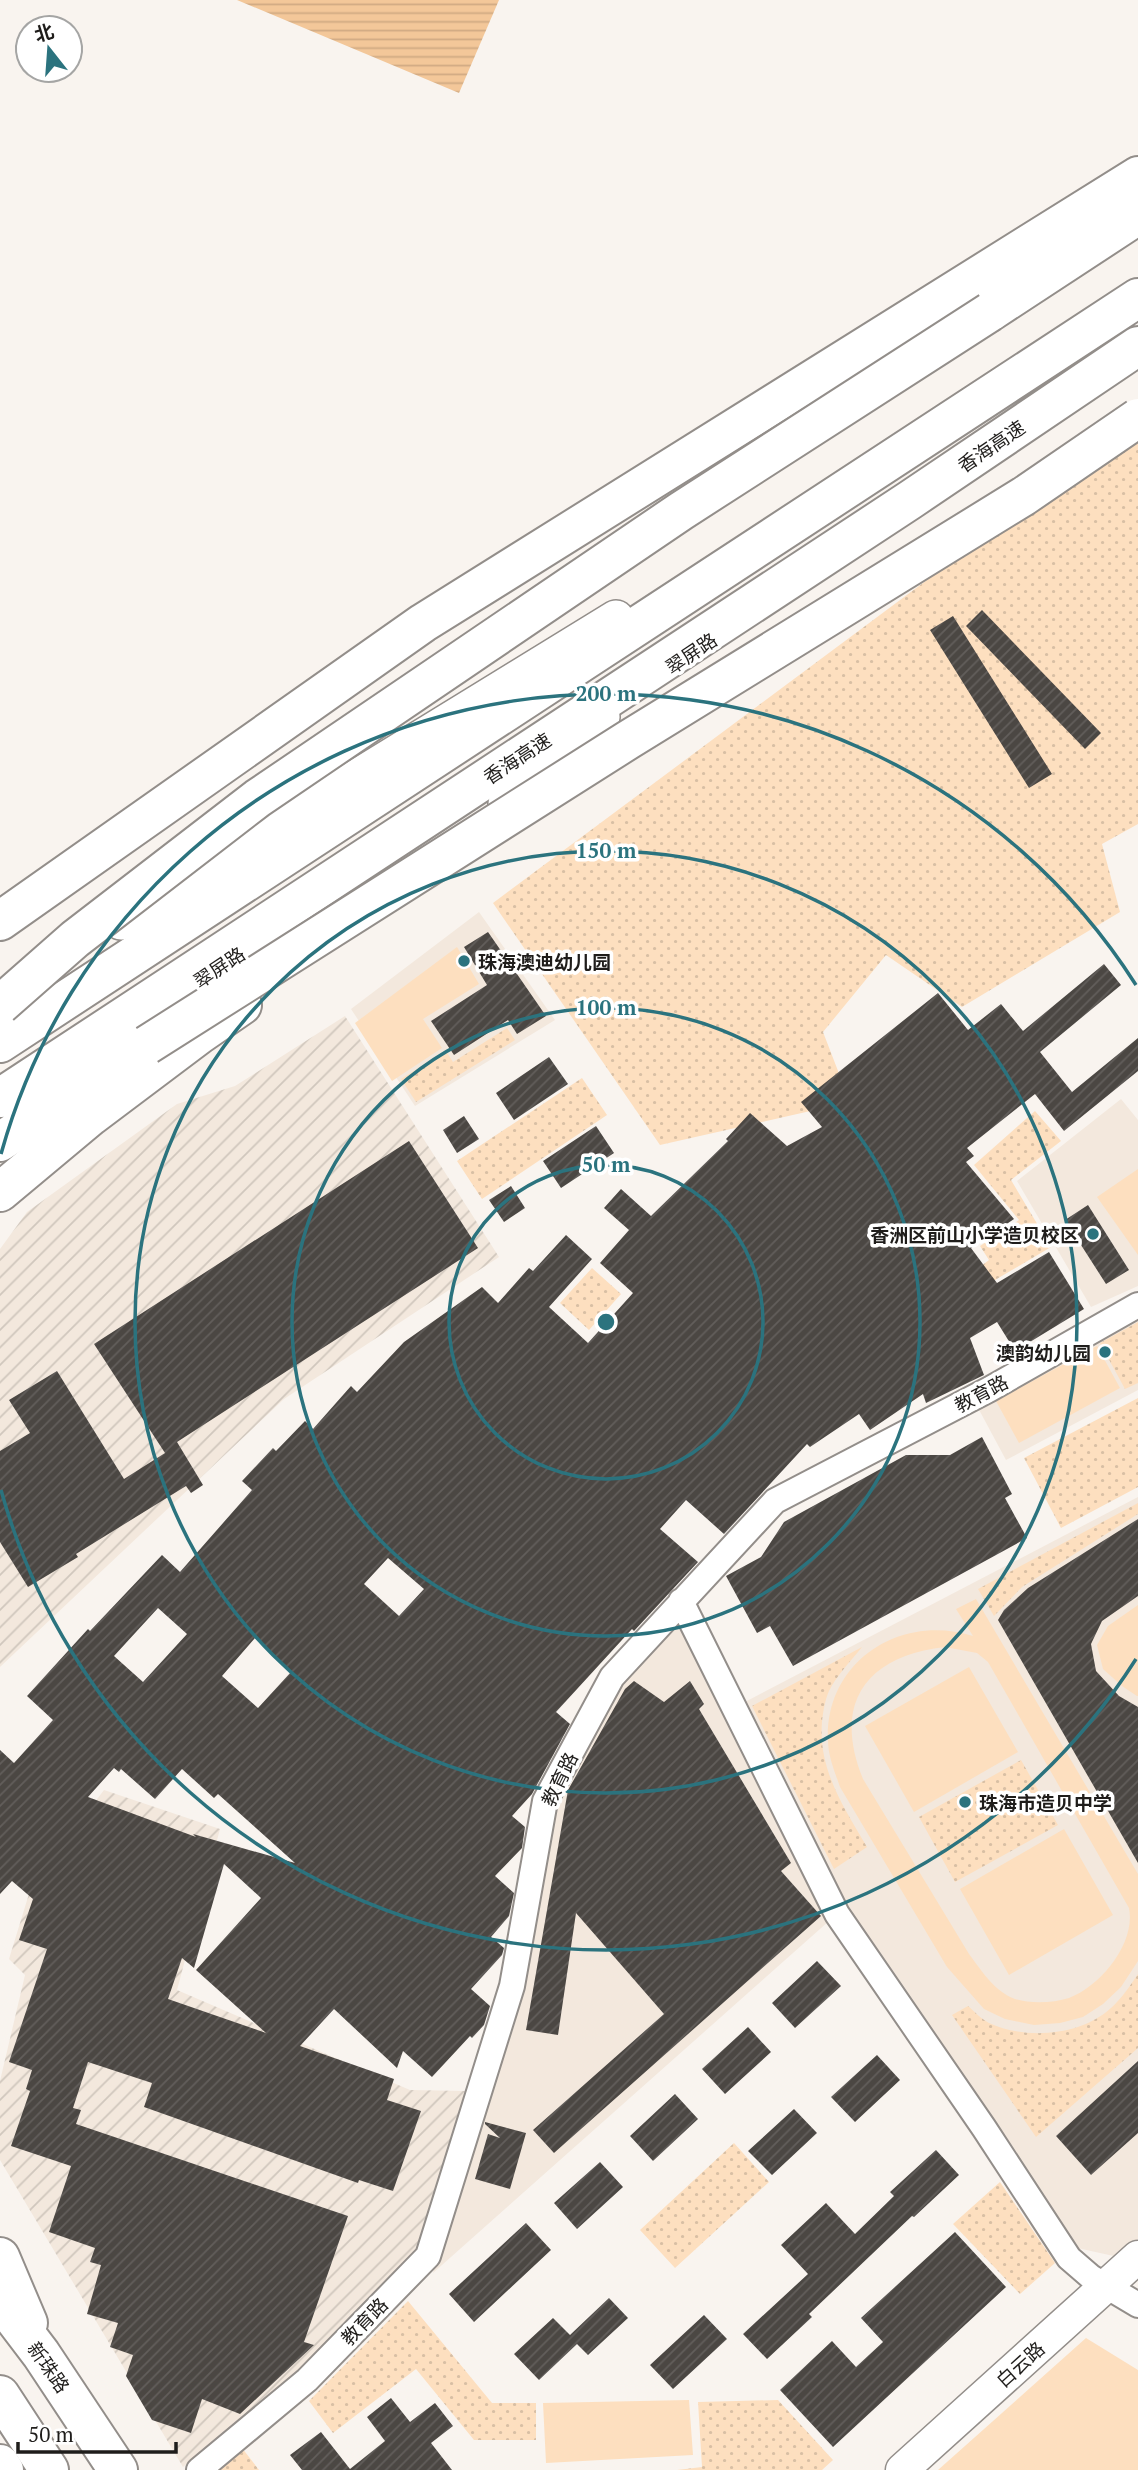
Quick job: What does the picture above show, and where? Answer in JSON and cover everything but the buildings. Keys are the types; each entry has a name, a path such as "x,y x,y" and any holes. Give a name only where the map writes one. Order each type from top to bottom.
{"highway":[{"path":"0,921 423,623 1138,176"},
{"path":"0,1005 75,939 258,799 681,511 1138,215"},
{"path":"0,1043 1138,298"},
{"name":"香海高速","path":"0,1098 910,500 1138,346"},
{"path":"0,1142 147,1045 628,740 1024,496 1138,418"},
{"path":"0,1192 91,1116 200,1034 399,899"},
{"path":"0,2258 41,2354"},
{"name":"新珠路","path":"0,2300 41,2354 118,2470"},
{"path":"0,2395 49,2470"},
{"path":"0,2464 4,2470"}],"main road":[{"path":"0,996 981,395 1138,285"},
{"name":"翠屏路","path":"0,1116 1138,354"},
{"path":"399,899 625,696"}],"street":[{"name":"教育路","path":"200,2470 307,2379 428,2256 512,1986 545,1801 612,1677 775,1501 990,1390 1138,1305"},
{"path":"681,1601 837,1914 984,2128 1069,2258 1091,2277 1138,2305"},
{"name":"白云路","path":"902,2470 1138,2257"}],"shaded area":[{"path":"237,0 499,0 459,93"},
{"path":"1138,423 1138,824 1102,844 1120,912 962,1007 886,955 823,1032 850,1102 660,1145 493,903"},
{"name":"珠海澳迪幼儿园","path":"479,912 555,1020 415,1106 351,1009"},
{"path":"457,947 479,984 423,1019 442,1048 392,1081 355,1023"},
{"path":"345,1016 499,1257 284,1399 0,1667 0,1249 27,1212 177,1104 235,1086"},
{"path":"507,1028 515,1040 416,1102 401,1079 446,1051 453,1062"},
{"path":"582,1078 607,1115 482,1199 457,1161"},
{"name":"香洲区前山小学造贝校区","path":"1121,1099 1138,1120 1138,1286 1091,1307 1017,1181"},
{"path":"1035,1111 1061,1141 1011,1180 1051,1247 973,1293 963,1280 989,1260 980,1246 1019,1220 974,1165"},
{"path":"1138,1169 1138,1255 1097,1197"},
{"path":"592,1268 621,1294 589,1330 560,1303"},
{"name":"澳韵幼儿园","path":"1138,1315 1138,1390 1006,1460 977,1406"},
{"path":"1138,1322 1138,1383 1125,1389 1100,1343"},
{"path":"1097,1346 1120,1388 1019,1443 996,1401"},
{"path":"1138,1398 1138,1487 1061,1528 1024,1458"},
{"name":"珠海市造贝中学","path":"1138,1497 1138,2239 1118,2257 1073,2247 843,1902 743,1703"},
{"path":"1138,1503 1138,1514 1022,1587 994,1616 978,1589"},
{"path":"976,1599 1138,1874 1138,1961 1121,1987 1103,2004 1083,2017 1060,2023 1034,2025 1005,2019 984,2009 947,1967 840,1787 832,1764 828,1740 830,1712 839,1687 854,1666 872,1650 895,1638 920,1631 946,1631 973,1636 956,1609","holes":["945,1647 977,1653 988,1662 1129,1908 1127,1935 1114,1962 1093,1984 1063,2000 1035,2002 1015,1999 995,1986 984,1973 969,1954 863,1779 854,1752 854,1706 863,1688 876,1673 894,1661 918,1652"]},
{"path":"1138,1605 1137,1696 1103,1669 1097,1645 1108,1626"},
{"path":"679,1620 829,1921 433,2273 524,1982 556,1800 618,1684"},
{"path":"862,1647 832,1685 822,1718 822,1739 828,1772 867,1847 834,1869 752,1706"},
{"path":"969,1667 1018,1752 914,1812 865,1726"},
{"path":"1021,1760 1058,1825 955,1882 919,1817"},
{"path":"104,1790 220,1829 177,1990 410,2090 465,2091 416,2251 301,2370 183,2467 0,2160 0,2081 25,1975 9,1959 32,1884"},
{"path":"1064,1829 1113,1915 1009,1975 960,1889"},
{"path":"1138,1974 1138,2048 1036,2137 952,2015 968,2006 986,2021 1019,2032 1069,2030 1084,2025 1111,2008"},
{"path":"734,2143 769,2182 675,2268 640,2230"},
{"path":"1000,2182 1055,2263 1020,2294 953,2224"},
{"path":"408,2301 492,2403 536,2403 536,2440 474,2440 416,2369 333,2433 309,2401"},
{"path":"1086,2338 1138,2370 1138,2470 938,2470"},
{"path":"689,2400 693,2455 546,2463 543,2403"},
{"path":"778,2400 833,2460 822,2470 677,2470 702,2467 698,2402"},
{"path":"242,2448 259,2470 214,2470"}],"place":[{"name":"珠海澳迪幼儿园","path":"464,961"},
{"name":"香洲区前山小学造贝校区","path":"1093,1234"},
{"name":"澳韵幼儿园","path":"1105,1352"},
{"name":"珠海市造贝中学","path":"965,1802"}]}
